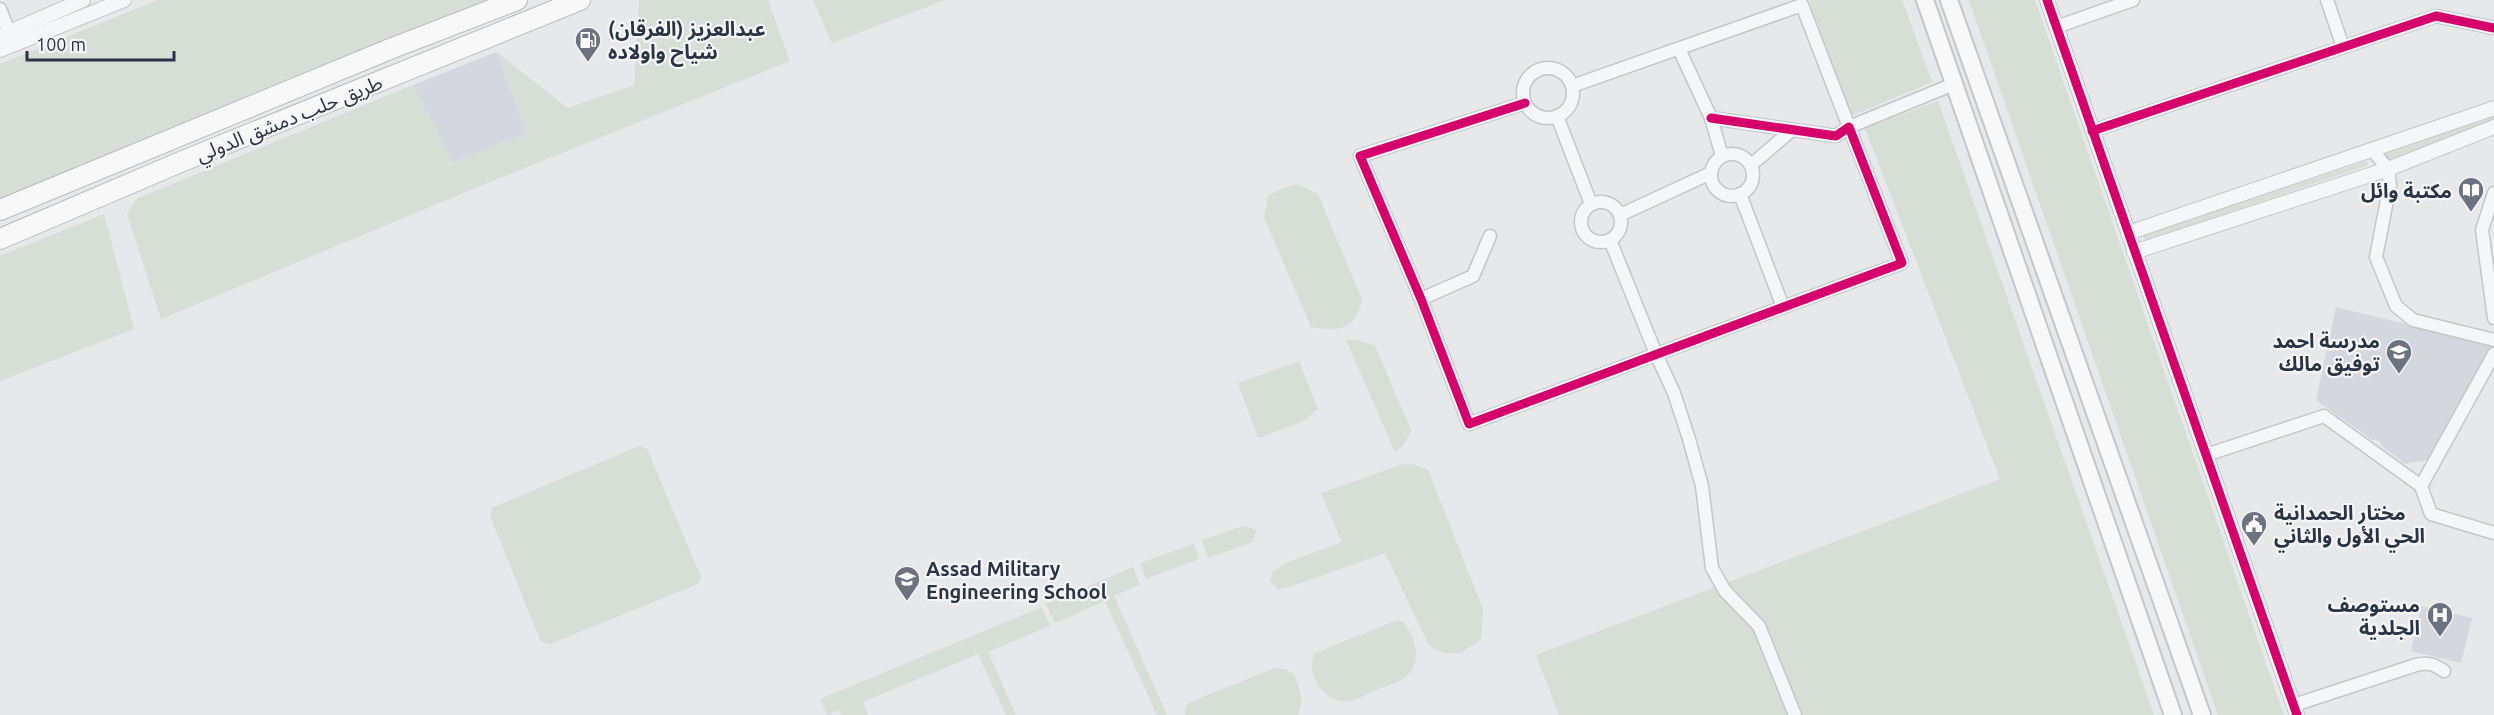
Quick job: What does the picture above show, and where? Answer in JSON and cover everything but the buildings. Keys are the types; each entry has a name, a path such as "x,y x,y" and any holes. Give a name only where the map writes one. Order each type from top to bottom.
{"highway":[{"path":"0,210 390,49 517,0"},
{"name":"طريق حلب دمشق الدولي","path":"0,239 194,156 580,0"}],"main road":[{"path":"1925,0 2173,715"},
{"path":"1949,0 2202,715"}],"street":[{"path":"0,9 5,34 83,0"},
{"path":"0,50 124,0"},
{"path":"2047,0 2296,710 2416,665 2426,663 2435,665 2444,671"},
{"path":"2056,27 2133,0"},
{"path":"2326,0 2343,47"},
{"path":"1525,103 1360,156 1421,299 1469,424 1902,263 1802,5 1572,86"},
{"path":"2092,130 2436,16 2494,28"},
{"path":"1679,49 1711,118 1722,156"},
{"path":"1539,69 1556,69 1563,73 1572,86 1571,102 1567,109 1557,116 1537,115 1525,103 1524,87 1532,73 1539,69"},
{"path":"1711,118 1836,136 1849,127 1954,84"},
{"path":"2128,233 2494,108"},
{"path":"1557,116 1592,204"},
{"path":"2134,252 2388,169 2494,127"},
{"path":"1751,165 1792,130"},
{"path":"2373,151 2388,169 2390,185 2376,257 2396,306 2413,320 2494,340"},
{"path":"1735,154 1742,156 1751,165 1753,172 1750,185 1740,194 1733,196 1720,192 1715,187 1711,173 1712,166 1722,156 1735,154"},
{"path":"1620,215 1711,173"},
{"path":"2494,193 2482,230 2492,279 2494,318"},
{"path":"1740,194 1783,307"},
{"path":"1604,202 1610,204 1620,215 1619,231 1610,240 1596,241 1584,234 1581,227 1582,214 1592,204 1604,202"},
{"path":"1421,299 1473,276 1490,236"},
{"path":"1610,240 1674,393 1702,486 1712,568 1725,591 1759,626 1796,715"},
{"path":"2421,486 2494,354"},
{"path":"2206,455 2324,416 2421,486 2431,514 2494,533"}],"shaded area":[{"path":"158,0 495,0 0,202 0,64"},
{"path":"639,0 768,0 790,61 468,191 161,319 127,214 136,199 413,85 453,163 527,133 496,52 568,108 634,85"},
{"path":"813,0 945,0 832,43"},
{"path":"1809,0 1902,0 1932,82 1851,116"},
{"path":"1969,0 2035,0 2284,715 2218,715"},
{"path":"496,52 527,133 453,163 413,85"},
{"path":"1938,101 2154,715 1559,715 1536,655 2000,479 1865,128"},
{"path":"2494,116 2494,123 2387,160 2384,153"},
{"path":"2367,161 2368,165 2145,241 2143,234"},
{"path":"1297,184 1318,194 1362,300 1355,318 1344,327 1329,329 1311,327 1264,217 1268,196"},
{"path":"104,214 134,329 0,381 0,256"},
{"name":"مدرسة احمد توفيق مالك","path":"2336,307 2491,345 2491,349 2427,460 2405,464 2382,446 2380,441 2371,439 2316,400"},
{"path":"1346,340 1358,340 1375,346 1411,430 1405,444 1395,452"},
{"path":"1299,361 1318,409 1302,422 1258,438 1238,383"},
{"path":"639,446 647,449 701,577 698,584 550,644 541,642 490,516 492,508"},
{"path":"1403,464 1413,464 1428,470 1483,609 1481,639 1461,653 1444,653 1428,643 1385,553 1287,588 1278,589 1270,580 1273,571 1291,561 1342,542 1321,493"},
{"path":"1243,526 1256,530 1253,542 1208,558 1202,540"},
{"path":"1194,544 1199,559 1146,579 1140,563"},
{"path":"1133,567 1140,585 1114,596 1167,715 1157,715 1105,601 1055,623 1046,604"},
{"name":"مستوصف الجلدية","path":"2421,606 2472,618 2461,663 2411,651"},
{"path":"1042,607 1050,626 988,652 1016,715 1006,715 978,654 863,702 868,715 841,715 839,710 827,715 820,699"},
{"path":"1395,621 1402,621 1414,642 1416,658 1410,672 1398,681 1352,700 1343,701 1328,696 1314,676 1312,660 1315,653"},
{"path":"1275,668 1294,674 1301,699 1298,715 1185,715 1185,709 1190,702"}],"cycle path":[{"path":"2047,0 2297,715"},
{"path":"2092,131 2436,16 2494,28"},
{"path":"1525,103 1360,156 1421,299 1469,424 1902,263 1849,127 1836,136 1711,118"}],"place":[{"name":"(الفرقان) عبدالعزيز شياح واولاده","path":"588,63"},
{"name":"مكتبة وائل","path":"2471,213"},
{"name":"مدرسة احمد توفيق مالك","path":"2399,375"},
{"name":"مختار الحمدانية الحي الأول والثاني","path":"2254,547"},
{"name":"Assad Military Engineering School","path":"907,602"},
{"name":"مستوصف الجلدية","path":"2440,638"}]}
